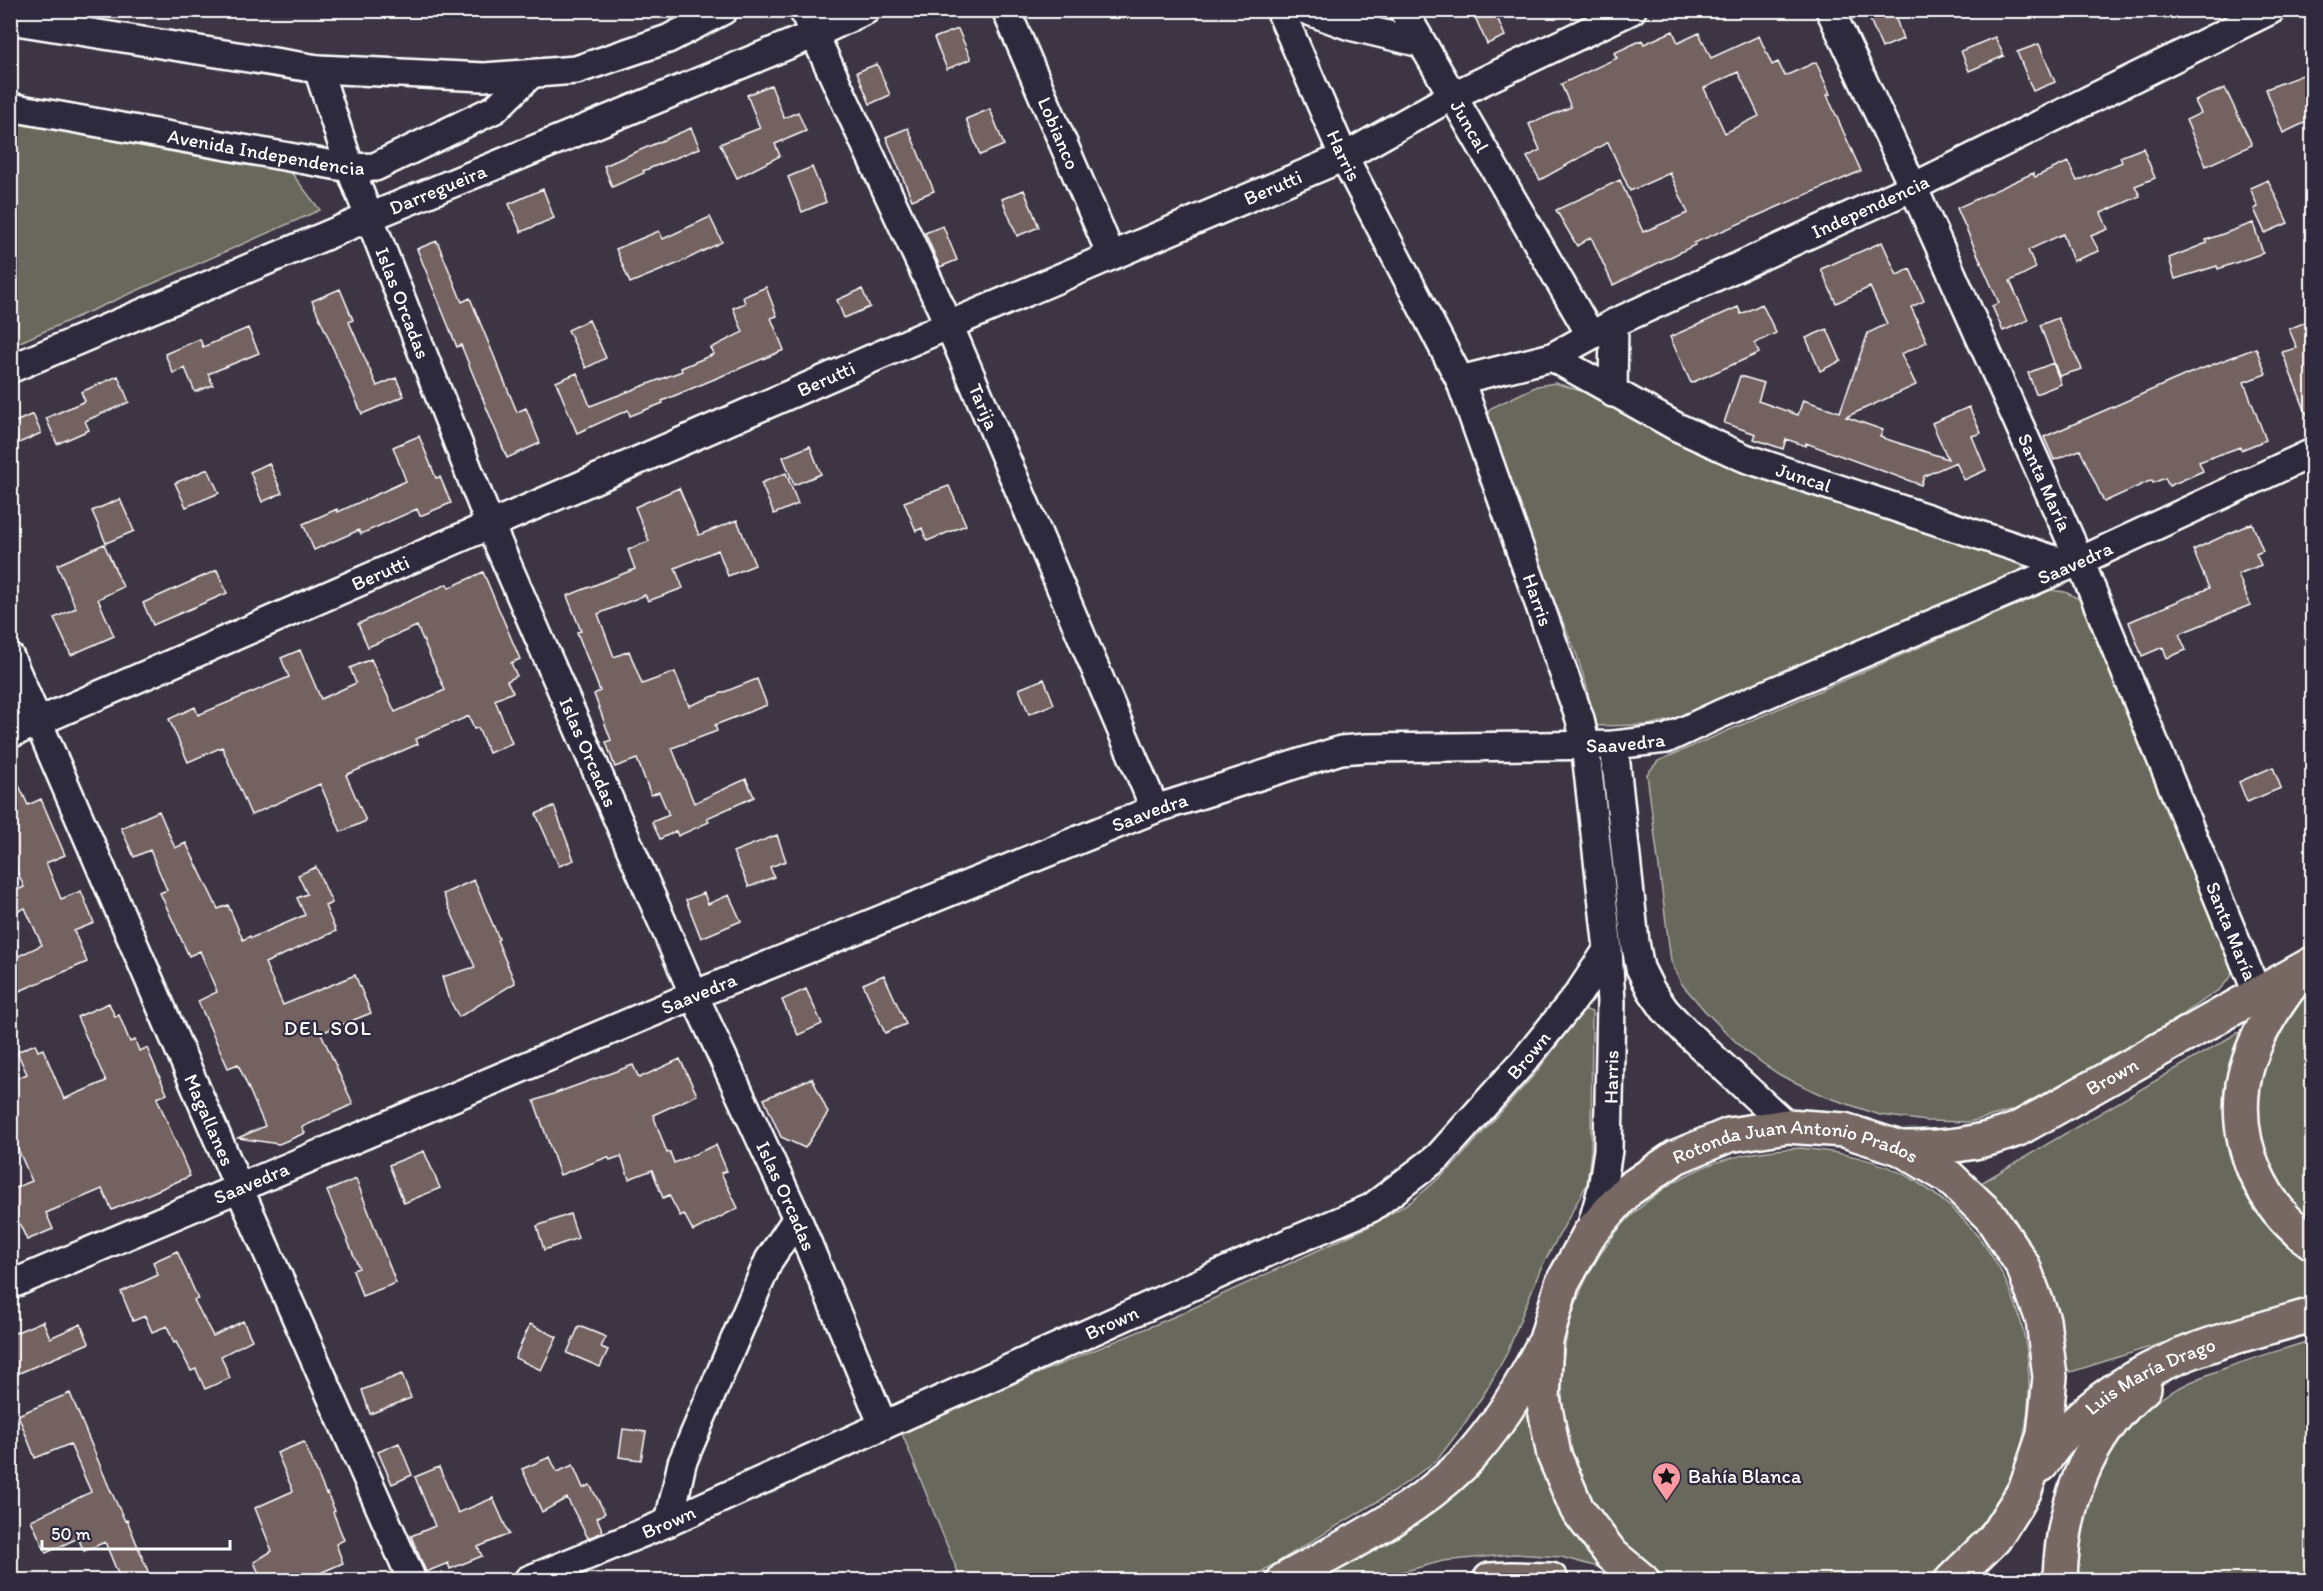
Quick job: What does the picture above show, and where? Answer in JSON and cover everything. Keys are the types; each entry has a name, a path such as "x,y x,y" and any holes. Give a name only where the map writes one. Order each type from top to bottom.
{"main road":[{"name":"Brown","path":"1900,1148 1962,1145 1992,1140 2018,1130 2307,967"},
{"path":"2307,967 2282,996 2265,1025 2244,1084 2242,1109 2250,1160 2259,1183 2273,1205 2291,1226 2313,1242"},
{"name":"Rotonda Juan Antonio Prados","path":"1642,1581 1612,1555 1577,1509 1554,1455 1543,1398 1546,1340 1562,1284 1590,1233 1628,1190 1676,1157 1729,1135 1787,1126 1845,1130 1900,1148 1949,1177 1991,1217 2023,1266 2043,1320 2050,1377 2044,1435 2025,1490 1994,1539 1952,1581"},
{"name":"Luis María Drago","path":"2025,1490 2067,1429 2111,1391 2135,1376 2196,1348 2313,1315"},
{"path":"1284,1581 1397,1514 1461,1465 1493,1429 1519,1391 1546,1340"},
{"path":"2060,1581 2069,1506 2080,1474 2094,1446 2130,1399 2196,1348"},
{"path":"1975,1581 1994,1539"},
{"path":"1490,1581 1511,1579 1551,1581"}],"street":[{"path":"10,20 318,69 484,77 576,70 668,39 724,10"},
{"name":"Darregueira","path":"10,369 370,217 809,22 866,10"},
{"name":"Lobianco","path":"1006,10 1111,255"},
{"name":"Harris","path":"1280,10 1344,157 1460,380 1576,708 1585,744 1608,949 1612,1047 1608,1150 1602,1189 1590,1233"},
{"path":"1306,10 1350,27 1421,43"},
{"name":"Juncal","path":"1403,10 1452,96 1602,329"},
{"name":"Berutti","path":"10,734 949,325 1344,157 1452,96 1632,10"},
{"name":"Santa María","path":"1830,10 1913,187 2258,995"},
{"name":"Independencia","path":"1460,380 1552,357 1602,329 1913,187 2271,10"},
{"name":"Tarija","path":"809,22 949,325 1155,809"},
{"name":"Islas Orcadas","path":"318,69 350,168 490,525 694,995 797,1218 883,1425"},
{"name":"Avenida Independencia","path":"10,107 350,168 375,167 495,109 531,74"},
{"path":"1602,329 1613,393"},
{"name":"Juncal","path":"1552,357 1677,427 1745,458 2075,563"},
{"name":"Saavedra","path":"10,1286 694,995 1155,809 1341,750 1614,745 1666,739 2075,563 2313,453"},
{"name":"Magallanes","path":"10,657 239,1188 412,1581"},
{"path":"1614,745 1635,942 1640,968 1651,990 1680,1025 1787,1126"},
{"name":"Brown","path":"528,1581 669,1522 1286,1244 1371,1208 1438,1157 1524,1061 1579,993 1608,949"},
{"path":"669,1522 687,1452 769,1260 797,1218"}],"green space":[{"path":"10,120 290,171 320,210 11,346"},
{"path":"1555,383 1584,392 1691,450 1750,475 1933,536 2013,559 2022,565 2023,569 2017,574 1671,720 1648,725 1591,726 1588,691 1577,656 1484,432 1486,413 1491,408 1537,386"},
{"path":"2051,590 2065,592 2079,599 2233,965 2231,977 2220,989 2162,1029 2014,1110 1969,1122 1927,1121 1880,1115 1824,1096 1780,1075 1746,1052 1705,1011 1681,983 1671,961 1647,774 1658,761"},
{"path":"2312,991 2312,1230 2279,1195 2257,1133 2257,1074 2289,1011 2302,997"},
{"path":"1586,1010 1592,1012 1591,1150 1587,1184 1540,1270 1507,1353 1463,1426 1437,1460 1393,1492 1261,1572 1239,1580 961,1580 901,1431 1178,1315 1368,1227 1412,1201 1452,1167 1535,1074"},
{"path":"2237,1033 2245,1033 2231,1107 2312,1256 2312,1296 2071,1372 2061,1364 2034,1253 2006,1211 1981,1183"},
{"path":"1801,1148 1845,1154 1901,1173 1914,1180 1963,1219 1998,1267 2021,1321 2029,1378 2024,1435 2004,1490 1970,1539 1922,1580 1667,1580 1618,1539 1585,1488 1566,1432 1562,1373 1573,1314 1597,1260 1635,1212 1687,1175 1701,1168 1757,1152"},
{"path":"2312,1340 2312,1580 2070,1580 2091,1482 2107,1450 2128,1424 2154,1403 2183,1386 2214,1372"},
{"path":"1529,1401 1535,1450 1542,1471 1563,1511 1605,1569 1561,1557 1515,1554 1443,1561 1372,1580 1308,1580"}],"building":[{"path":"1472,10 1494,10 1505,36 1487,44"},
{"path":"1866,10 1893,10 1903,39 1882,48"},
{"path":"958,29 971,59 947,69 934,38"},
{"path":"1673,31 1678,43 1699,33 1711,58 1759,36 1772,65 1778,62 1785,76 1816,62 1830,94 1827,95 1861,171 1694,243 1695,245 1613,285 1591,237 1577,246 1556,210 1620,180 1643,232 1688,213 1670,173 1630,191 1608,142 1540,180 1527,157 1540,150 1529,124 1571,107 1561,84 1617,58 1614,53 1642,40 1644,44","holes":["1738,72 1759,116 1725,133 1704,88"]},
{"path":"1995,37 2004,56 1969,71 1961,51"},
{"path":"2039,44 2055,82 2033,91 2017,52"},
{"path":"877,64 890,95 870,104 857,72"},
{"path":"2313,71 2313,119 2283,133 2266,89"},
{"path":"771,85 784,118 798,112 806,131 775,144 780,156 737,178 720,144 760,128 747,95"},
{"path":"2225,88 2252,145 2206,166 2186,120 2201,113 2195,101"},
{"path":"990,109 1004,145 980,155 966,119"},
{"path":"691,128 700,148 643,171 644,173 612,187 604,166"},
{"path":"908,128 934,191 912,200 886,137"},
{"path":"2143,148 2155,178 2135,186 2140,196 2101,213 2108,229 2091,236 2099,251 2073,261 2063,234 2028,250 2036,268 2010,281 2028,320 2003,331 1992,306 1999,303 1957,208 2033,173 2035,177 2068,162 2077,181 2122,162 2120,157"},
{"path":"812,167 826,202 802,212 788,177"},
{"path":"2268,180 2288,223 2265,233 2254,209 2258,207 2250,188"},
{"path":"543,189 554,218 521,232 509,204"},
{"path":"1024,190 1039,227 1017,236 1002,199"},
{"path":"710,217 722,242 630,283 616,249 659,231 663,239"},
{"path":"2253,223 2263,253 2218,269 2217,266 2175,279 2169,258 2207,243 2206,240"},
{"path":"943,226 957,260 940,267 925,233"},
{"path":"437,241 462,302 470,298 517,412 526,408 540,443 507,458 461,345 457,347 417,249"},
{"path":"1882,242 1897,275 1910,269 1924,301 1911,307 1927,342 1901,354 1916,385 1846,417 1883,430 1880,437 1948,459 1932,423 1969,407 1981,433 1972,436 1986,470 1964,480 1956,462 1924,476 1921,485 1806,443 1806,446 1786,439 1783,449 1754,439 1756,434 1724,423 1740,376 1764,383 1758,401 1798,415 1803,400 1840,412 1868,333 1887,324 1870,287 1836,303 1821,269"},
{"path":"766,287 777,316 771,318 784,350 662,401 663,403 630,416 628,410 577,433 556,382 577,373 590,406 682,371 681,368 714,354 711,348 743,332 733,308 745,303 743,297"},
{"path":"340,289 353,320 349,322 377,386 396,378 404,396 362,414 312,301"},
{"path":"862,289 870,307 844,318 837,300"},
{"path":"1762,304 1776,333 1755,343 1759,353 1691,383 1670,337 1738,307 1741,314"},
{"path":"2058,318 2082,369 2059,376 2040,325"},
{"path":"2313,319 2313,425 2311,425 2282,352 2297,348 2289,329"},
{"path":"589,320 606,358 586,368 568,330"},
{"path":"248,328 259,353 208,374 213,385 195,392 185,368 173,373 165,354 200,339 203,347"},
{"path":"1827,329 1841,361 1820,371 1806,338"},
{"path":"2256,348 2266,374 2244,382 2266,440 2199,462 2203,471 2169,486 2165,478 2153,483 2152,480 2104,502 2080,450 2054,460 2044,437 2188,374"},
{"path":"2053,363 2061,384 2036,394 2028,373"},
{"path":"118,376 129,402 85,421 89,430 57,444 46,418 85,401 81,392"},
{"path":"33,414 41,433 19,443 11,424"},
{"path":"419,436 436,478 440,477 451,503 420,516 417,509 361,534 359,530 314,550 303,524 337,509 338,512 406,481 393,447"},
{"path":"810,446 821,474 794,485 783,457"},
{"path":"269,463 282,493 262,502 250,472"},
{"path":"208,469 219,493 186,507 175,483"},
{"path":"786,473 798,504 774,514 761,483"},
{"path":"949,486 966,525 927,541 922,528 916,531 904,502"},
{"path":"679,488 699,535 737,520 755,565 728,576 718,550 675,568 683,588 648,601 645,595 598,614 614,657 629,651 642,684 675,672 689,706 757,679 767,705 715,725 717,731 672,748 694,803 746,779 754,797 707,818 709,822 678,836 676,831 660,839 652,822 669,815 659,792 651,795 637,759 615,767 606,742 611,740 594,694 600,691 577,632 581,631 567,596 635,569 628,550 649,541 635,507"},
{"path":"120,499 134,531 106,543 92,511"},
{"path":"2252,523 2263,551 2256,554 2261,565 2238,574 2250,605 2179,634 2186,650 2167,658 2163,647 2142,656 2129,622 2209,588 2193,550"},
{"path":"104,544 123,587 98,599 114,636 71,655 54,618 76,608 57,565"},
{"path":"217,570 227,593 153,625 143,603"},
{"path":"483,572 520,659 511,663 517,676 507,681 513,692 495,700 512,743 489,753 478,728 474,729 469,716 416,739 418,744 346,775 366,821 341,832 320,784 251,815 222,747 188,762 169,719 195,707 198,715 289,677 281,658 300,650 321,699 356,683 350,668 371,659 395,712 445,690 417,626 368,647 358,624 447,584 449,588"},
{"path":"1044,679 1054,704 1029,714 1019,689"},
{"path":"10,766 28,805 41,799 65,855 46,863 61,899 81,891 94,923 74,931 87,962 10,995 10,960 42,945 25,908 10,914 10,893 24,887 10,855"},
{"path":"2273,767 2281,788 2247,802 2239,782"},
{"path":"554,806 574,860 559,866 536,814"},
{"path":"159,811 175,848 186,843 218,909 228,905 243,940 305,915 297,898 307,894 298,875 316,867 332,903 325,906 336,931 265,963 283,1005 355,975 371,1013 321,1033 353,1104 302,1127 305,1133 279,1144 238,1138 265,1126 238,1064 228,1068 198,1001 217,992 200,951 189,956 160,893 167,890 150,850 134,857 121,828"},
{"path":"777,835 786,861 770,867 774,877 749,887 733,852"},
{"path":"474,880 515,983 459,1017 448,997 442,977 475,967 443,894"},
{"path":"704,893 708,904 729,895 741,921 701,938 686,900"},
{"path":"884,975 906,1024 885,1033 863,984"},
{"path":"806,989 822,1024 798,1035 782,1000"},
{"path":"109,1003 115,1017 119,1015 130,1042 135,1040 139,1051 147,1048 167,1094 157,1098 190,1176 112,1210 102,1189 46,1213 53,1229 27,1240 10,1203 10,1190 32,1181 10,1131 10,1081 27,1074 17,1052 35,1044 38,1051 43,1049 64,1099 106,1081 77,1017"},
{"path":"680,1059 697,1095 653,1115 667,1153 670,1152 674,1163 716,1145 727,1171 721,1173 738,1208 693,1231 684,1214 680,1216 669,1195 663,1198 652,1170 629,1179 621,1156 610,1160 608,1157 560,1175 534,1101 633,1065 639,1078"},
{"path":"812,1078 828,1113 805,1148 781,1137 764,1099"},
{"path":"424,1151 440,1188 404,1203 389,1165"},
{"path":"356,1179 396,1283 362,1296 353,1270 359,1268 327,1191"},
{"path":"570,1214 578,1238 544,1250 537,1226"},
{"path":"177,1251 198,1299 194,1300 213,1336 243,1321 252,1340 221,1356 230,1378 205,1389 196,1369 191,1371 176,1342 174,1343 167,1326 152,1332 145,1316 133,1321 121,1292 158,1275 153,1262"},
{"path":"43,1321 50,1338 81,1324 89,1343 10,1377 10,1335"},
{"path":"530,1324 557,1337 541,1370 515,1358"},
{"path":"579,1326 606,1337 601,1347 608,1350 600,1367 567,1353"},
{"path":"402,1374 411,1398 370,1414 362,1390"},
{"path":"70,1393 109,1487 125,1521 127,1520 152,1581 121,1581 105,1542 84,1551 78,1538 46,1553 31,1520 91,1492 70,1444 35,1458 18,1415"},
{"path":"623,1429 646,1432 641,1460 619,1457"},
{"path":"304,1442 335,1511 333,1512 344,1540 336,1544 343,1563 302,1581 262,1581 254,1562 272,1551 255,1508 293,1491 277,1453"},
{"path":"399,1443 412,1475 392,1484 378,1452"},
{"path":"550,1457 557,1472 573,1465 583,1488 590,1485 605,1513 597,1518 603,1532 588,1538 567,1498 542,1512 522,1469"},
{"path":"439,1467 458,1513 493,1498 509,1534 478,1547 482,1556 450,1569 448,1563 426,1572 411,1536 435,1526 415,1477"}],"place":[{"name":"Bahía Blanca","path":"1667,1502"}],"district":[{"name":"DEL SOL","path":"328,1027"}]}
